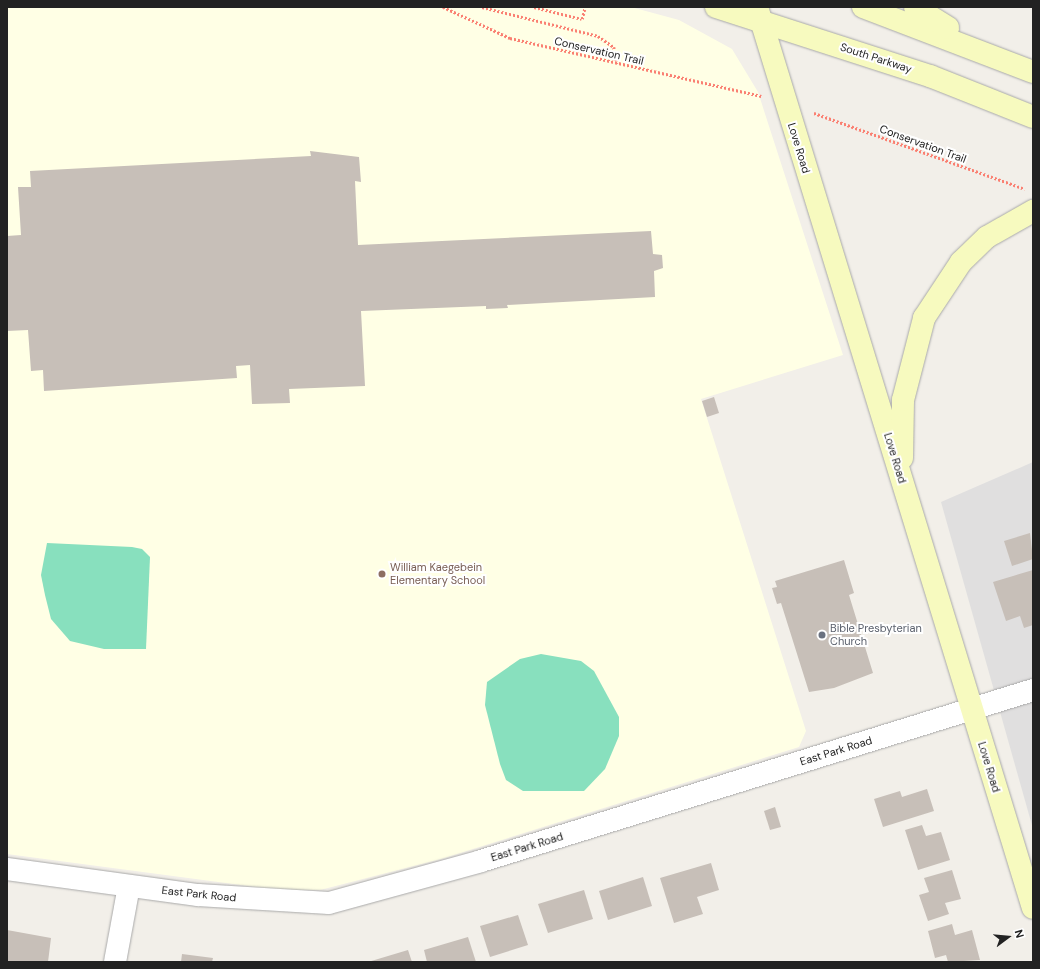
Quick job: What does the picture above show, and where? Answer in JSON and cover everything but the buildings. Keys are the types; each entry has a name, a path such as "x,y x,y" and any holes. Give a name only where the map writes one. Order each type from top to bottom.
{"main road":[{"name":"South Parkway","path":"716,7 759,13 1033,116"},
{"path":"863,7 1023,68"},
{"path":"915,7 1023,68"},
{"name":"Love Road","path":"759,13 1033,908"},
{"path":"903,485 903,400 924,318 960,262 987,237 1033,211"}],"street":[{"name":"East Park Road","path":"7,869 129,886 304,904 358,897 1033,690"},
{"path":"115,962 129,886"}],"path":[{"name":"Conservation Trail","path":"443,7 510,38 617,64 757,94"},
{"path":"482,7 598,36 614,47 617,64"},
{"path":"534,7 582,19 585,7"},
{"name":"Conservation Trail","path":"806,111 1033,193"}],"shaded area":[{"name":"William Kaegebein Elementary School","path":"7,7 631,7 679,20 732,49 758,92 843,355 701,399 806,731 799,747 441,859 320,890 278,890 7,854"},
{"path":"1033,462 1033,829 941,502"}],"green space":[{"path":"47,543 132,547 142,549 150,557 146,649 104,649 70,641 51,619 45,595 41,575"},
{"path":"541,654 581,661 594,671 619,717 619,736 605,769 584,791 523,791 506,780 500,764 485,705 487,682 520,659"}],"place":[{"name":"William Kaegebein Elementary School","path":"382,574"},
{"name":"Bible Presbyterian Church","path":"822,635"}]}
